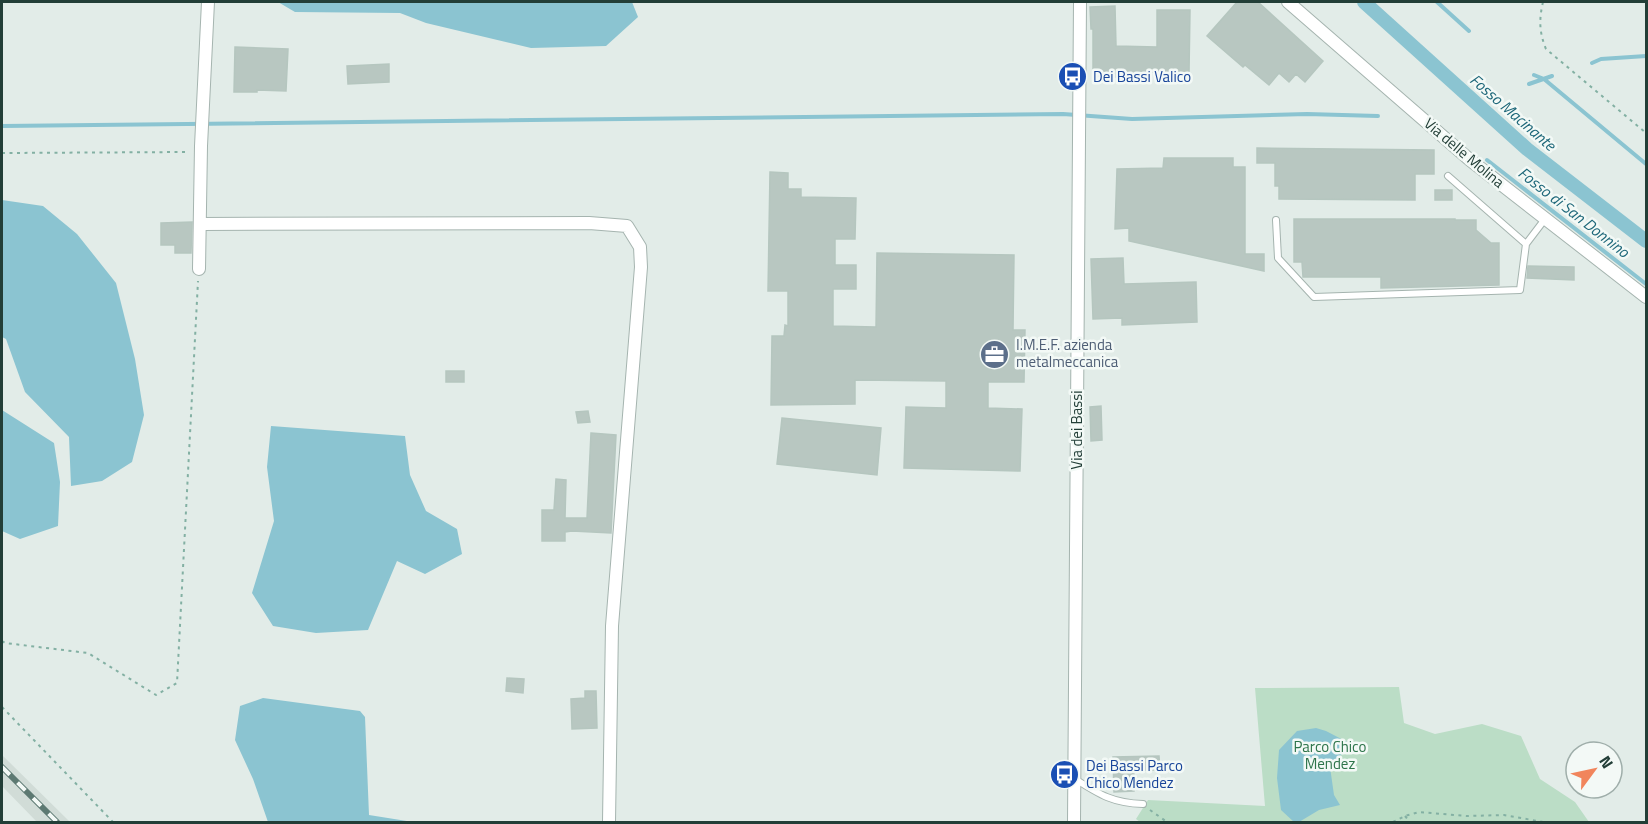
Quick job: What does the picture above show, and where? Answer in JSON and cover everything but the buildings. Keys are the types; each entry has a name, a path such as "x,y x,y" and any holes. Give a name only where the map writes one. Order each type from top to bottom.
{"street":[{"path":"199,269 201,149 208,2"},
{"name":"Via dei Bassi","path":"1074,822 1080,2"},
{"name":"Via delle Molina","path":"1288,2 1470,160 1647,297"},
{"path":"200,224 589,224 627,226 639,247 641,267 612,626 609,822"}],"lane":[{"path":"1448,176 1526,244"},
{"path":"1276,220 1278,258 1314,297 1520,290 1526,244 1545,219"},
{"path":"1075,779 1116,802 1143,804"}],"path":[{"path":"1543,2 1540,35 1546,49 1647,133"},
{"path":"2,153 201,149"},
{"path":"2,641 88,653 156,694 177,683 199,269"},
{"path":"2,707 113,822"},
{"path":"1143,804 1167,822"},
{"path":"1393,822 1419,812 1467,816 1504,815 1543,822"},
{"path":"1405,816 1410,822"}],"shaded area":[{"path":"2,755 70,822 37,822 2,786"}],"green space":[{"name":"Parco Chico Mendez","path":"1399,687 1404,723 1435,734 1482,724 1521,736 1540,779 1564,795 1564,800 1575,802 1589,822 1140,822 1136,819 1148,800 1265,806 1255,688"}],"water":[{"path":"278,2 632,2 638,17 606,46 531,48 426,23 400,13 295,12"},
{"path":"2,200 43,206 77,234 116,283 135,359 144,415 132,462 102,481 71,486 69,437 25,392 6,339 2,337"},
{"path":"2,410 54,443 60,482 58,526 20,539 2,531"},
{"path":"271,426 405,436 410,475 426,511 457,529 462,554 425,574 397,561 368,630 316,633 273,626 252,593 274,521 267,467"},
{"path":"263,698 360,711 365,717 369,815 413,822 268,822 253,779 235,740 240,706"},
{"path":"1316,728 1351,744 1330,767 1334,795 1340,805 1319,810 1299,822 1294,822 1281,810 1277,778 1279,750 1297,731"}],"waterway":[{"name":"Fosso Macinante","path":"1364,2 1527,149 1646,241"},
{"path":"1437,2 1469,31"},
{"path":"1592,63 1601,59 1646,56"},
{"path":"1534,75 1544,79 1646,164"},
{"path":"1529,84 1552,76"},
{"path":"2,126 1063,114 1132,119 1307,114 1378,116"},
{"name":"Fosso di San Donnino","path":"1487,160 1646,284"}],"railway":[{"path":"2,767 57,822"}],"place":[{"name":"Dei Bassi Valico","path":"1072,77"},
{"name":"I.M.E.F. azienda metalmeccanica","path":"995,354"},
{"name":"Dei Bassi Parco Chico Mendez","path":"1065,775"}]}
